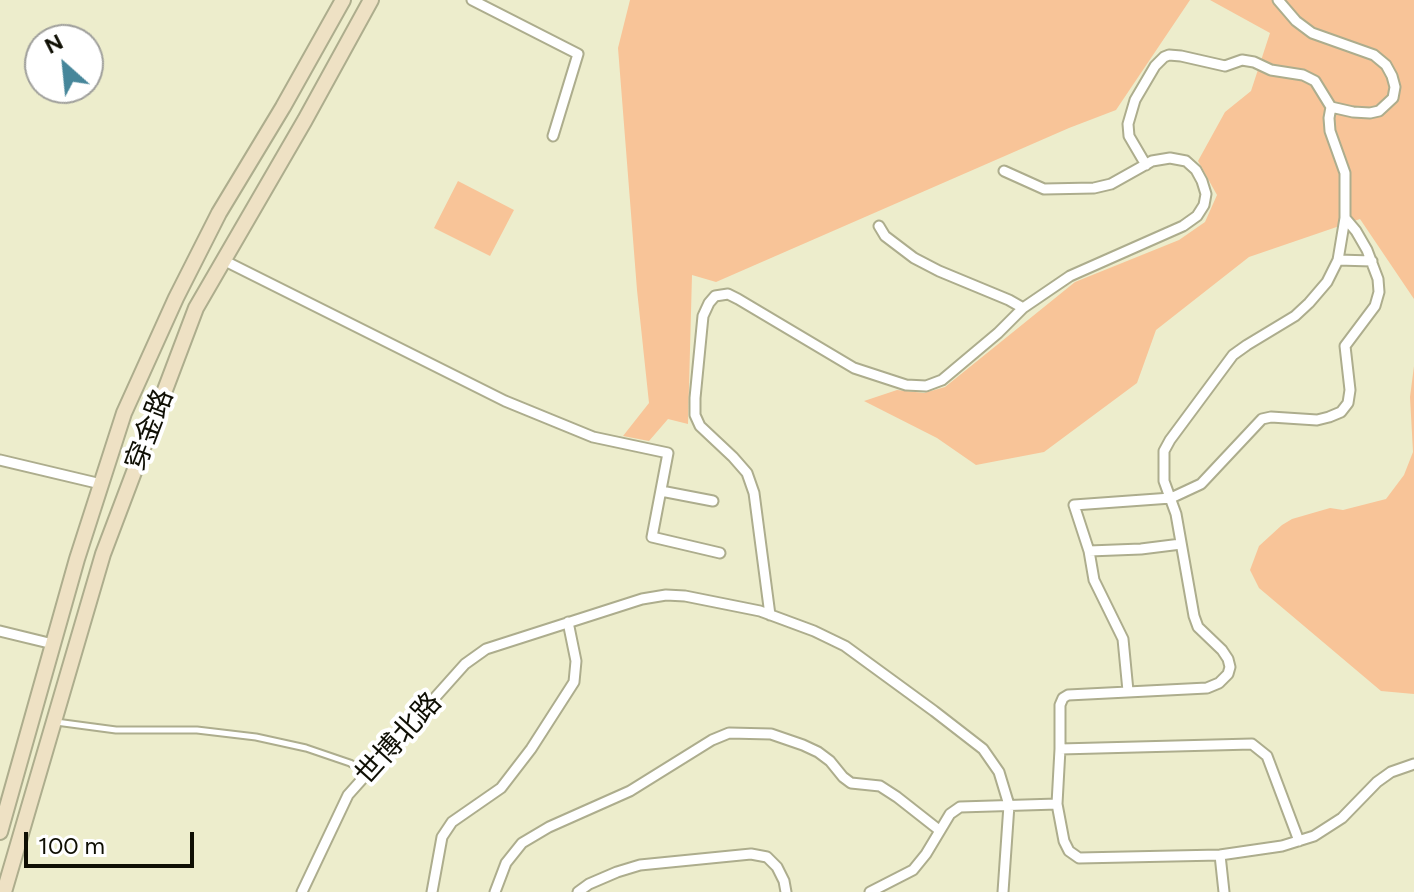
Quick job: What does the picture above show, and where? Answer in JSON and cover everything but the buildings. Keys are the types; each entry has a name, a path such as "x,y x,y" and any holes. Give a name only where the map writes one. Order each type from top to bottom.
{"main road":[{"name":"穿金路","path":"0,832 53,644 124,413 219,213 343,0"},
{"name":"穿金路","path":"4,892 103,554 196,308 371,0"}],"street":[{"path":"472,0 578,54 553,136"},
{"path":"1278,0 1296,21 1312,33 1374,55 1386,65 1392,76 1395,87 1393,98 1379,111 1353,112 1331,107"},
{"path":"1146,165 1129,136 1128,124 1130,112 1155,66 1164,57 1169,55 1225,66 1242,60 1271,70 1303,75 1315,81 1331,107 1330,131 1345,173 1345,218 1338,260 1327,282 1302,309 1233,355 1164,451 1164,481 1171,498 1198,627 1228,659 1228,674 1219,683 1207,688 1068,695 1063,698 1060,705 1057,804 1064,841 1069,851 1079,858 1220,855 1282,846 1314,836 1342,818 1377,782 1391,772 1414,764"},
{"path":"770,615 754,493 747,473 700,426 695,415 703,316 715,296 728,294 854,368 906,385 926,386 942,380 1023,308 1070,276 1183,226 1197,216 1206,194 1196,170 1186,161 1170,158 1152,161 1111,184 1094,188 1044,189 1004,171"},
{"path":"1128,691 1123,639 1094,580 1089,551 1074,505 1171,498 1201,484 1262,419 1317,420 1341,412 1348,403 1350,390 1345,346 1375,306 1379,292 1372,261 1356,231 1345,218"},
{"path":"879,226 885,236 914,258 1023,308"},
{"path":"223,260 505,401 593,437 668,453 652,537 720,553"},
{"path":"1338,260 1372,261"},
{"path":"0,460 101,484"},
{"path":"661,491 713,501"},
{"path":"1089,551 1181,544"},
{"name":"世博北路","path":"302,892 348,795 465,664 486,649 642,599 666,595 760,611 845,646 983,749 999,772 1009,805"},
{"path":"432,892 442,837 452,822 501,788 531,749 574,682 576,661 568,622"},
{"path":"0,631 53,644"},
{"path":"495,892 506,863 522,843 549,827 630,791 712,740 729,733 771,734 803,745 830,761 851,783 880,786 939,830"},
{"path":"1060,749 1252,744 1267,756 1299,841"},
{"path":"870,892 913,870 950,814 960,807 1057,804"},
{"path":"1003,892 1009,805"},
{"path":"578,892 589,884 640,865 751,854 767,857 777,867 786,892"},
{"path":"1220,855 1224,892"}],"lane":[{"path":"54,722 116,730 197,730 256,737 306,748 350,763 368,773"}],"shaded area":[{"path":"630,0 1190,0 1116,110 716,282 692,275 688,424 668,419 649,441 623,436 649,403 618,48"},
{"path":"1210,0 1414,0 1414,299 1360,219 1249,257 1156,330 1137,383 1044,452 976,465 937,438 864,401 897,390 924,393 945,387 1075,282 1179,240 1205,222 1217,195 1198,161 1225,112 1251,91 1270,33"},
{"path":"458,181 514,210 490,256 434,228"},
{"path":"1414,366 1414,694 1381,691 1259,588 1250,570 1259,546 1292,519 1330,508 1343,510 1386,499 1404,475 1413,452 1410,397"}]}
